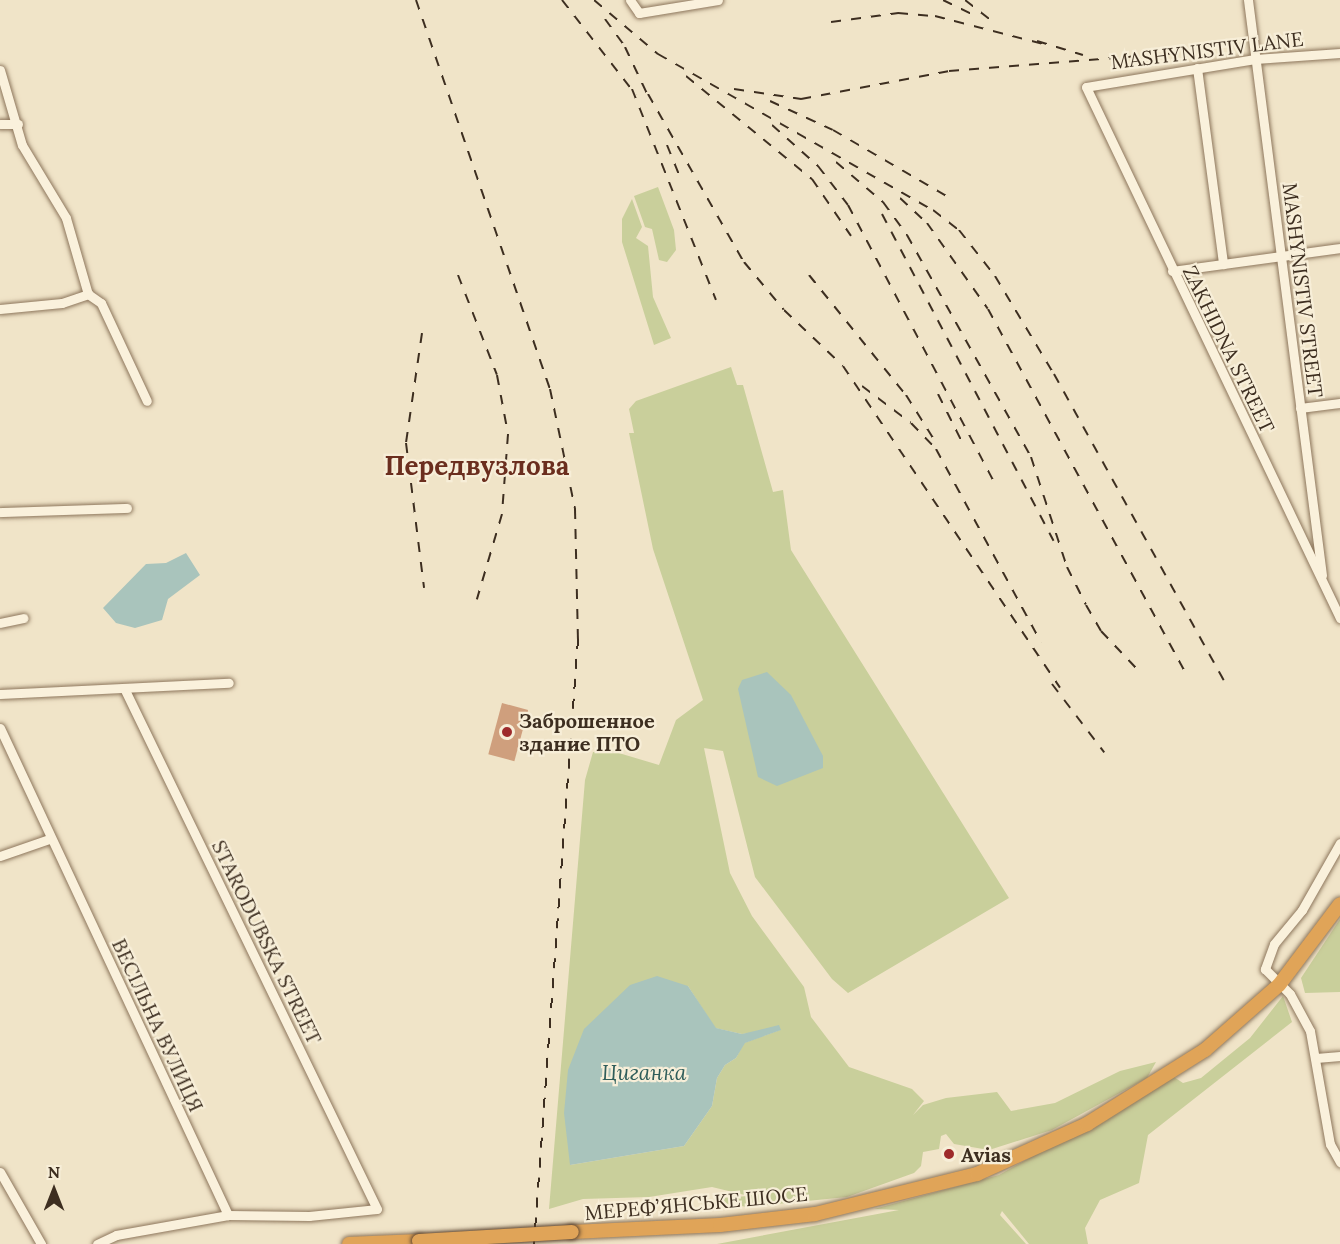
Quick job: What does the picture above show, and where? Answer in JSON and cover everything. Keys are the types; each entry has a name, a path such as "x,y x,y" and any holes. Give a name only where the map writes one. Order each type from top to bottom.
{"highway":[{"name":"МЕРЕФ’ЯНСЬКЕ ШОСЕ","path":"349,1244 720,1225 815,1214 977,1174 1087,1124 1151,1088 1205,1050 1279,985 1340,904"}],"street":[{"path":"630,0 639,14 718,0"},
{"name":"MASHYNISTIV STREET","path":"1248,0 1323,584"},
{"name":"MASHYNISTIV LANE","path":"1087,94 1090,84 1255,60 1340,53"},
{"path":"1197,68 1223,264"},
{"path":"0,70 18,124 22,145 70,227 88,294 100,303 147,401"},
{"name":"ZAKHIDNA STREET","path":"1087,94 1340,618"},
{"path":"0,124 18,124"},
{"path":"1172,271 1340,248"},
{"path":"0,309 62,303 88,294"},
{"path":"1300,408 1340,403"},
{"path":"0,512 127,508"},
{"path":"0,623 23,618"},
{"path":"0,694 125,690 229,683"},
{"name":"STARODUBSKA STREET","path":"125,690 376,1209 309,1216 228,1215"},
{"name":"ВЕСІЛЬНА ВУЛИЦЯ","path":"0,728 49,838 228,1215"},
{"path":"0,856 49,838"},
{"path":"1340,843 1302,910 1269,954 1265,969 1290,994 1310,1031 1330,1144 1340,1162"},
{"path":"1316,1058 1340,1056"},
{"path":"0,1172 41,1244"},
{"path":"97,1244 116,1235 228,1215"}],"green space":[{"path":"658,187 674,230 676,250 667,262 659,260 652,229 645,227 634,196"},
{"path":"632,199 642,227 636,238 648,246 653,297 671,338 654,345 622,242 622,219"},
{"path":"731,367 737,385 743,385 773,492 783,490 791,550 1009,898 848,993 832,979 755,877 723,751 704,748 730,873 752,916 804,987 811,1017 849,1067 912,1089 924,1101 913,1115 923,1105 946,1098 997,1092 1011,1111 1055,1103 1120,1071 1156,1062 1147,1078 1052,1130 989,1150 954,1144 946,1134 941,1136 939,1149 923,1152 921,1166 914,1173 847,1197 747,1207 717,1202 719,1198 749,1196 712,1187 649,1197 583,1199 549,1209 585,780 593,752 612,751 659,765 676,720 703,700 653,549 629,433 634,433 629,409 636,401","holes":["688,986 715,1028 742,1034 780,1030 744,1043 736,1058 725,1065 717,1078 712,1106 684,1146 570,1165"]},
{"path":"1340,919 1340,992 1305,993 1301,978"},
{"path":"1283,996 1292,1022 1148,1135 1139,1183 1100,1200 1085,1228 1088,1244 1029,1244 1002,1211 1000,1215 1026,1244 717,1244 899,1210 874,1209 999,1175 1174,1077 1183,1083 1201,1078 1250,1038"}],"water":[{"path":"186,553 200,575 168,599 162,620 135,628 116,623 103,608 146,564 166,563"},
{"path":"767,672 791,695 823,756 823,768 777,786 758,777 738,689 742,680"},
{"name":"Циганка","path":"657,976 688,986 716,1028 742,1034 779,1025 781,1030 745,1043 736,1058 725,1065 717,1078 712,1106 684,1146 570,1165 564,1113 568,1070 584,1029 630,985"}],"building":[{"name":"Заброшенное здание ПТО","path":"502,703 528,710 514,761 488,754"}],"railway":[{"path":"416,0 550,389 575,509 578,639 534,1244"},
{"path":"562,0 636,95"},
{"path":"594,0 658,54 933,210 959,230 995,276 1054,374 1226,684"},
{"path":"943,0 978,17"},
{"path":"965,0 996,24"},
{"path":"831,22 898,13 935,16 1043,44"},
{"path":"605,19 625,47 650,100"},
{"path":"1037,41 1083,55"},
{"path":"734,89 801,99 949,71 1193,52"},
{"path":"686,76 812,179 851,236"},
{"path":"632,89 716,300"},
{"path":"648,94 744,262 784,310 843,366 1060,688"},
{"path":"770,101 833,130 948,197"},
{"path":"772,125 818,166 848,205 994,482"},
{"path":"667,145 681,180"},
{"path":"836,162 883,202 907,235 1031,457 1067,567 1086,605 1101,631 1136,668"},
{"path":"900,198 927,223 988,309 1186,674"},
{"path":"882,214 1054,541"},
{"path":"458,275 497,375 508,434 502,514 477,599"},
{"path":"809,275 906,395 935,441"},
{"path":"422,333 406,443 424,588"},
{"path":"862,386 911,423 936,449 1041,642"},
{"path":"938,394 961,440"},
{"path":"1052,684 1104,752"}],"place":[{"name":"Заброшенное здание ПТО","path":"507,732"},
{"name":"Avias","path":"949,1154"}],"district":[{"name":"Передвузлова","path":"477,466"}]}
